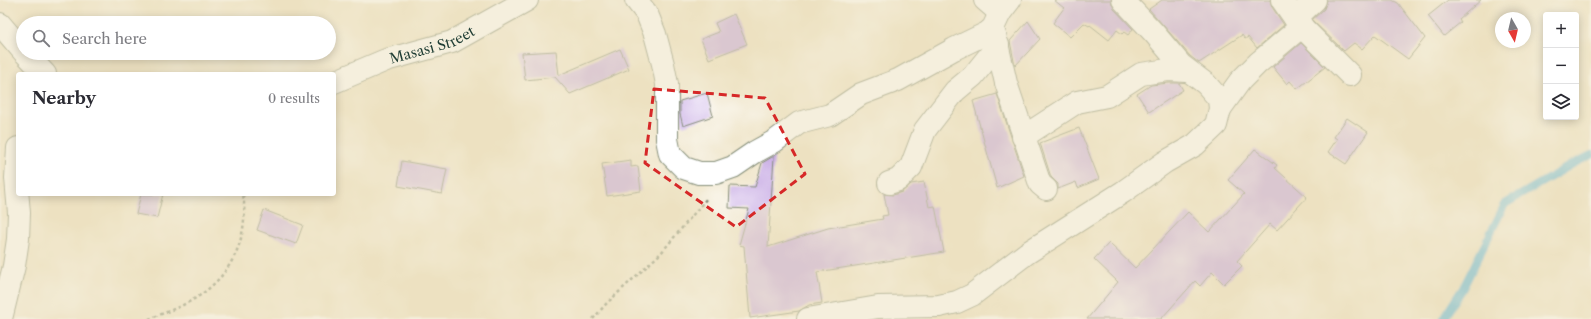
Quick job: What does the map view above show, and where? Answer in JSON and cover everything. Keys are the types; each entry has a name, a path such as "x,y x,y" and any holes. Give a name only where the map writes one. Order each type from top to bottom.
{"street":[{"name":"Masasi Street","path":"336,81 386,60 452,42 527,0"},
{"path":"636,0 647,14 655,34 663,64 667,84 667,140 670,154 684,168 699,173 716,173 733,167 775,141 799,123 830,115 861,94 898,80 954,49 987,33 997,17"},
{"path":"808,319 878,307 939,306 962,300 972,295 1027,253 1123,192 1165,162 1195,145 1216,125 1220,109 1219,99 1206,84 1186,71 1154,32 1123,0"},
{"path":"1282,0 1298,23 1350,75"},
{"path":"1220,109 1240,81 1298,23 1315,0"},
{"path":"997,17 1006,83 1040,184 1046,189"},
{"path":"889,183 898,180 911,167 925,130 956,92 973,76 997,17"},
{"path":"0,24 16,43"},
{"path":"32,60 43,72"},
{"path":"1023,137 1077,102 1107,96 1141,74 1168,70 1186,71"},
{"path":"1,319 14,266 18,239 19,213 18,196"}],"path":[{"path":"593,319 606,304 661,253 733,167"},
{"path":"149,319 181,306 200,295 230,266 242,238 245,220 243,196"}],"highlighted area":[{"path":"654,89 765,98 805,174 736,227 645,163"}],"building":[{"path":"1054,0 1111,0 1114,9 1133,29 1128,35 1124,32 1122,34 1117,30 1109,40 1090,25 1089,26 1084,23 1070,37 1053,23 1064,8"},
{"path":"1162,0 1270,0 1272,7 1284,25 1257,48 1248,37 1245,39 1242,35 1199,63 1190,56 1149,9"},
{"path":"1327,0 1392,0 1398,3 1425,38 1408,59 1375,35 1362,49 1354,43 1344,51 1312,20 1324,9"},
{"path":"1448,0 1481,0 1459,19 1461,22 1444,36 1428,16"},
{"path":"734,14 747,44 709,59 701,39 719,32 715,23"},
{"path":"1028,21 1040,39 1015,66 1010,41"},
{"path":"1301,43 1325,67 1297,89 1290,81 1287,84 1273,67"},
{"path":"620,49 629,69 570,94 555,77 525,80 522,53 556,51 559,75"},
{"path":"1179,83 1183,90 1149,112 1137,94 1151,85"},
{"path":"707,93 713,116 683,126 680,114 680,101"},
{"path":"997,94 1024,176 997,188 973,101"},
{"path":"1347,118 1368,132 1346,164 1328,152 1337,139 1334,137"},
{"path":"1079,128 1099,179 1078,188 1076,182 1058,189 1058,184 1051,177 1040,143"},
{"path":"1255,149 1277,165 1275,168 1307,197 1277,230 1270,224 1237,261 1242,266 1224,284 1212,272 1200,286 1195,281 1161,319 1087,319 1118,282 1094,259 1109,243 1135,268 1188,212 1209,232 1244,194 1228,180"},
{"path":"774,157 768,247 828,228 883,219 882,216 888,215 884,194 893,195 902,192 911,184 924,182 929,207 935,206 944,252 817,272 822,303 809,305 799,311 750,318 744,246 739,245 749,209 729,208 730,186 755,187 762,163"},
{"path":"631,160 631,167 638,166 641,191 607,196 602,164"},
{"path":"402,161 447,169 442,194 398,186"},
{"path":"140,196 162,196 157,218 136,214"},
{"path":"264,210 303,225 296,244 257,230"}],"waterway":[{"path":"1443,319 1463,288 1505,204 1571,165 1591,155"}]}
